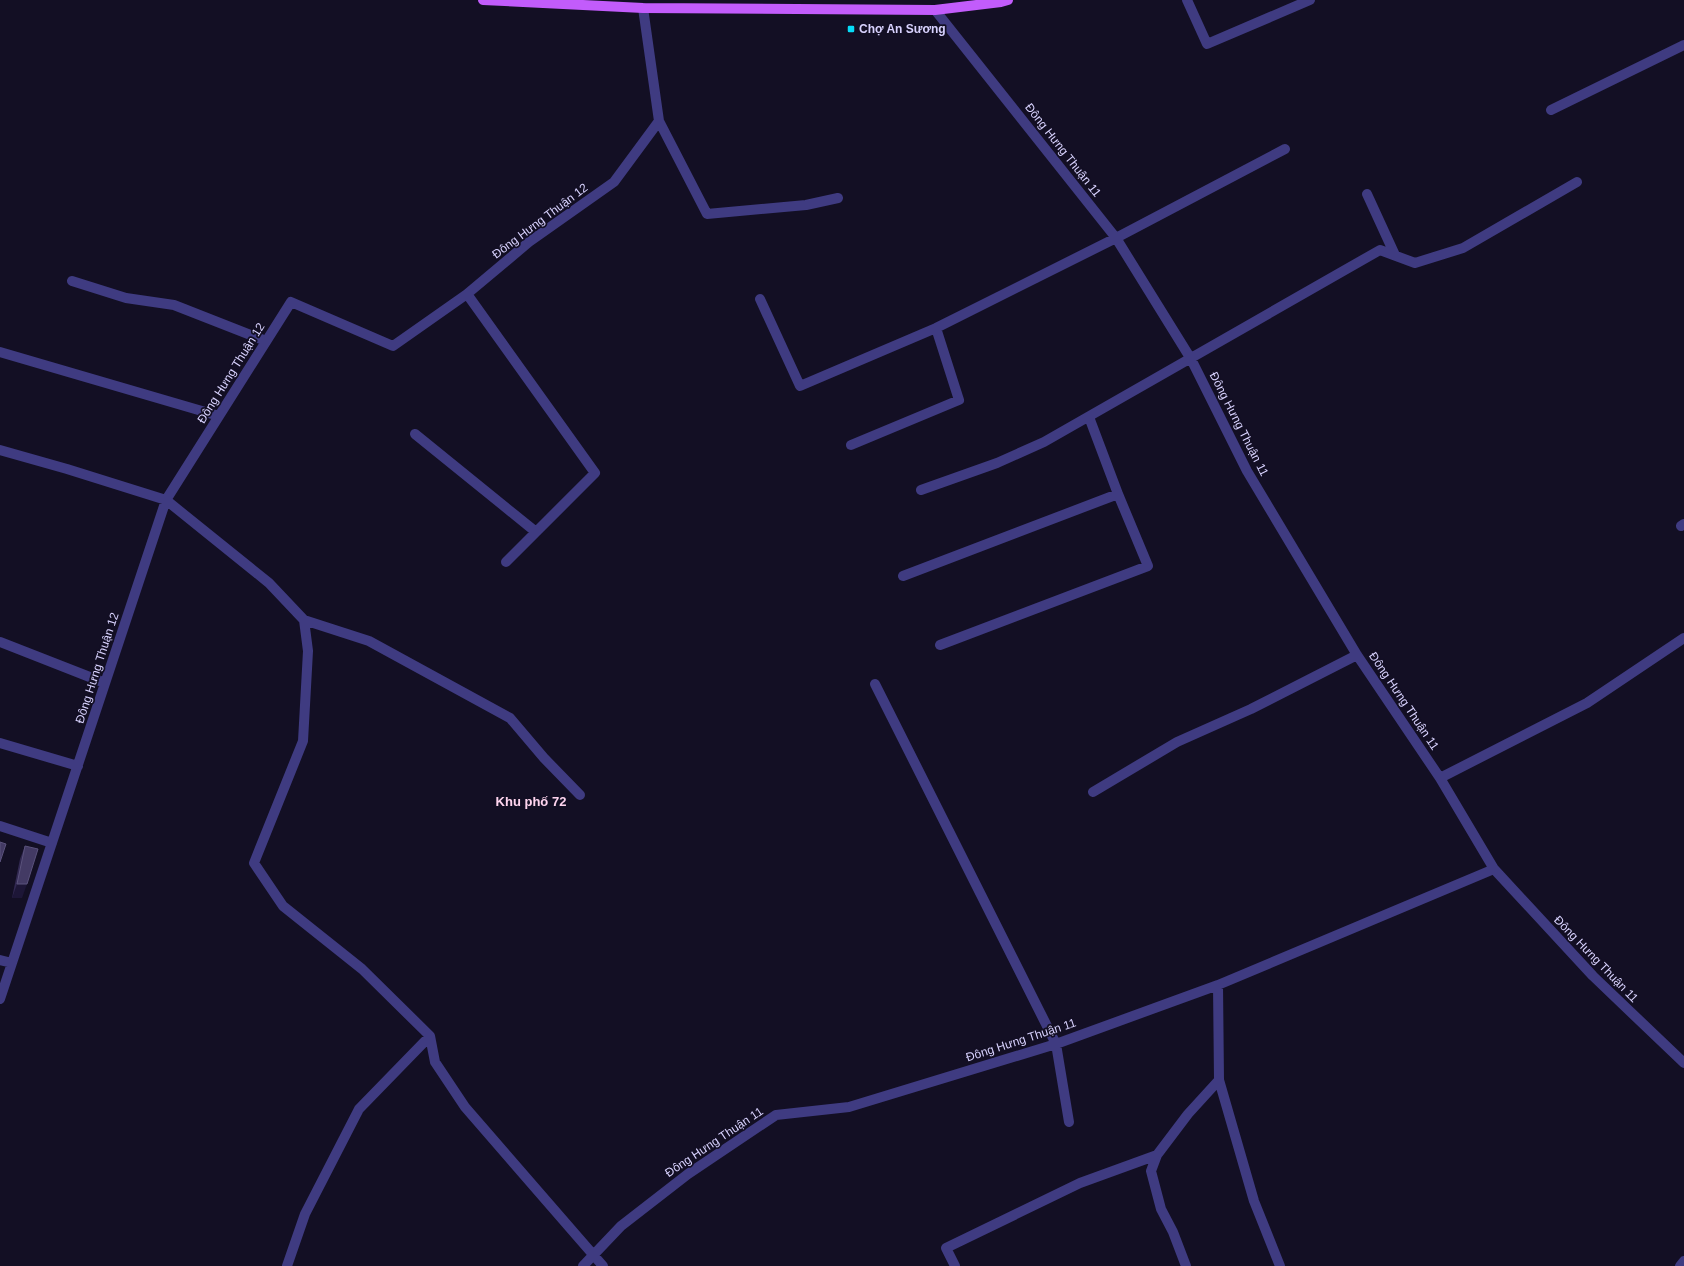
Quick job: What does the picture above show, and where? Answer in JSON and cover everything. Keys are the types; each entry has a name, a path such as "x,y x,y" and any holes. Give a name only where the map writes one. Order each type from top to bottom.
{"main road":[{"path":"484,0 643,8 935,10 1003,1"}],"street":[{"path":"1187,0 1207,44 1310,0"},
{"path":"643,8 659,121 707,214 806,205 838,198"},
{"name":"Đông Hưng Thuận 11","path":"935,10 1116,238 1191,359 1247,471 1357,655 1440,778 1494,869 1593,976 1684,1063"},
{"path":"1551,110 1684,45"},
{"name":"Đông Hưng Thuận 12","path":"0,1000 166,500 290,302 393,346 467,294 529,242 614,182 659,121"},
{"path":"760,299 800,386 936,328 1116,238 1285,149"},
{"path":"921,490 997,463 1044,442 1380,250 1415,263 1464,248 1578,182"},
{"path":"1367,194 1395,255"},
{"path":"72,281 126,298 174,305 266,341"},
{"path":"467,294 595,473 506,562"},
{"path":"851,445 959,400 936,328"},
{"path":"0,352 219,416"},
{"path":"940,645 1148,566 1118,494 1089,417"},
{"path":"415,434 536,532"},
{"path":"0,450 166,500 268,583 304,620 369,641 510,718 544,758 580,795"},
{"path":"904,576 1118,494"},
{"path":"304,620 308,651 303,741 254,863 283,906 362,969 430,1036 435,1062 465,1107 534,1184 593,1256 603,1266"},
{"path":"1440,778 1587,703 1684,638"},
{"path":"0,642 105,683"},
{"path":"1093,792 1177,742 1250,709 1357,655"},
{"path":"875,684 1056,1044 1069,1122"},
{"path":"0,743 78,766"},
{"path":"0,826 52,843"},
{"name":"Đông Hưng Thuận 11","path":"583,1266 621,1226 688,1174 776,1115 849,1107 1056,1044 1218,985 1494,869"},
{"path":"0,960 12,963"},
{"path":"1218,985 1219,1080 1254,1201 1280,1266"},
{"path":"287,1266 305,1214 359,1109 430,1036"},
{"path":"1186,1266 1173,1232 1161,1209 1151,1171 1157,1155 1188,1114 1219,1080"},
{"path":"955,1266 946,1248 1080,1183 1157,1155"},
{"path":"1680,1266 1684,1261"}],"building":[{"path":"0,842 6,844 0,862"},
{"path":"25,846 38,849 27,884 17,884"}],"place":[{"name":"Chợ An Sương","path":"851,29"}],"district":[{"name":"Khu phố 72","path":"531,801"}]}
